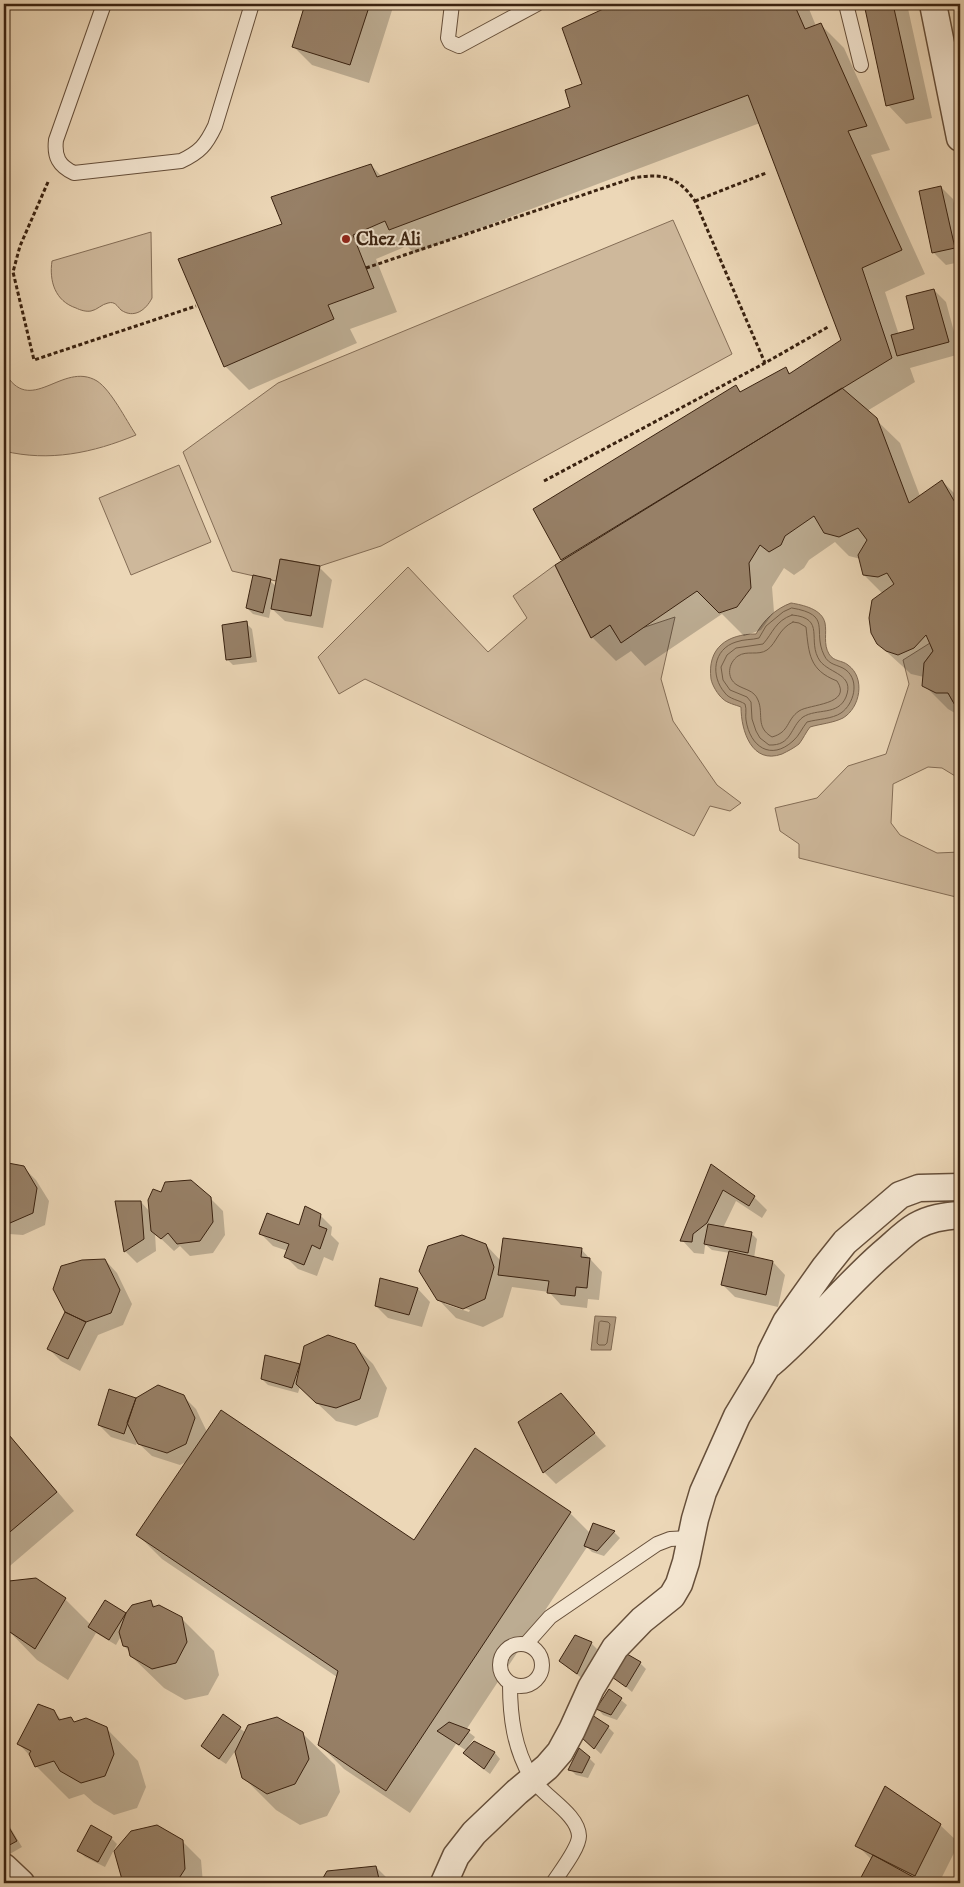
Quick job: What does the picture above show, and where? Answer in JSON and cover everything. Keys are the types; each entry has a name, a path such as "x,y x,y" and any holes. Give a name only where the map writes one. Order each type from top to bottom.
{"street":[{"path":"933,4 960,138"},
{"path":"444,1883 456,1856 474,1832 547,1767 560,1752 591,1688 615,1648 642,1620 672,1596 679,1584 686,1562 690,1538 703,1492 737,1416 766,1368 778,1336 825,1267 845,1242 900,1195 920,1188 960,1187"},
{"path":"766,1368 803,1334 845,1288 915,1226 930,1219 960,1214"},
{"path":"825,1267 845,1288"},
{"path":"4,1867 21,1883"}],"lane":[{"path":"104,4 54,150 57,161 64,169 74,173 180,161 196,154 208,142 216,126 252,4"},
{"path":"452,4 448,38 450,42 459,46 537,4"},
{"path":"846,4 861,65"},
{"path":"526,1644 550,1617 657,1544 670,1539 690,1538"},
{"path":"517,1644 526,1644 534,1648 540,1655 542,1664 541,1673 536,1681 528,1686 519,1687 510,1684 500,1670 503,1653 509,1647 517,1644"},
{"path":"510,1684 511,1714 516,1743 523,1762 532,1779 571,1818 577,1827 579,1838 575,1849 553,1883"}],"path":[{"path":"57,161 20,246 13,272 34,360 196,306"},
{"path":"695,201 766,173"},
{"path":"366,268 633,178 649,175 664,177 678,182 688,190 695,201 765,363"},
{"path":"544,481 765,363 828,327"}],"shaded area":[{"path":"673,220 732,354 381,546 320,566 281,559 276,581 232,571 183,452 278,383"},
{"path":"151,232 152,298 139,312 126,313 116,304 112,303 85,311 69,305 58,295 53,283 52,261"},
{"path":"4,371 14,384 25,390 36,390 71,377 84,377 97,381 108,391 136,435 104,447 71,454 38,456 4,451"},
{"path":"179,465 211,542 131,575 99,498"},
{"path":"555,565 591,638 610,625 621,642 642,628 675,617 661,679 673,721 717,785 741,803 730,811 710,806 694,836 365,679 339,694 318,657 408,567 488,652 527,618 513,596"},
{"path":"930,643 933,651 924,663 948,693 960,714 960,779 942,768 928,767 893,784 891,823 900,835 937,853 960,852 960,879 956,897 799,858 799,844 780,831 775,808 817,798 848,766 886,754 909,684 903,660"}],"water":[{"path":"791,603 811,608 820,614 826,627 827,650 833,658 846,663 854,671 859,685 859,693 853,707 843,718 810,727 799,744 782,754 763,755 750,744 743,726 741,707 727,702 714,687 711,679 712,659 721,645 728,640 756,634 770,616 780,608"},
{"path":"595,1316 616,1317 611,1350 591,1350"}],"building":[{"path":"305,4 370,4 350,65 292,47"},
{"path":"614,4 794,4 805,29 821,23 867,126 848,131 902,250 862,268 892,358 561,560 533,509 736,385 740,392 786,367 789,374 841,340 748,95 389,230 385,221 353,235 374,288 328,305 334,319 224,367 178,259 282,224 271,197 371,164 377,177 570,107 565,90 582,84 562,28"},
{"path":"864,4 893,4 914,99 886,106"},
{"path":"941,186 955,248 932,253 919,191"},
{"path":"934,289 949,342 897,356 891,335 914,329 906,296"},
{"path":"842,388 877,418 909,503 942,480 960,511 960,714 948,693 936,693 922,686 924,663 933,651 926,635 914,648 898,655 886,651 877,644 871,633 869,618 872,600 894,584 887,573 878,577 863,575 858,555 867,540 858,528 839,537 824,533 814,516 785,536 781,545 769,552 760,545 749,563 751,588 737,607 719,613 697,591 621,643 610,625 591,638 555,565"},
{"path":"280,559 320,566 311,616 271,609"},
{"path":"253,575 271,579 263,613 246,608"},
{"path":"247,621 251,657 226,660 222,625"},
{"path":"960,879 960,898 956,897"},
{"path":"4,1164 24,1166 37,1188 33,1213 10,1223 4,1223"},
{"path":"711,1164 755,1196 749,1206 723,1190 707,1223 693,1234 692,1242 680,1241"},
{"path":"191,1180 211,1197 213,1222 200,1241 177,1244 168,1233 161,1239 151,1231 148,1200 153,1189 161,1192 165,1182"},
{"path":"115,1201 141,1201 144,1239 124,1252"},
{"path":"305,1206 321,1214 319,1226 327,1229 320,1249 312,1245 304,1265 284,1257 289,1244 259,1234 267,1213 299,1225"},
{"path":"708,1224 752,1232 748,1253 704,1244"},
{"path":"462,1235 486,1244 494,1267 485,1299 463,1309 437,1300 419,1271 428,1246"},
{"path":"503,1238 582,1248 581,1257 590,1258 587,1288 576,1287 575,1296 547,1293 549,1281 498,1275"},
{"path":"729,1251 773,1261 766,1295 721,1285"},
{"path":"105,1259 120,1290 111,1313 86,1322 65,1312 53,1289 61,1266 82,1260"},
{"path":"380,1278 418,1288 409,1315 375,1306"},
{"path":"65,1312 86,1322 68,1359 47,1349"},
{"path":"328,1335 355,1344 369,1368 360,1399 336,1408 316,1403 296,1384 304,1346"},
{"path":"265,1355 300,1364 292,1388 261,1379"},
{"path":"158,1385 184,1395 195,1418 186,1444 167,1453 138,1444 127,1423 136,1398"},
{"path":"109,1389 136,1398 124,1434 98,1425"},
{"path":"561,1393 595,1433 543,1473 518,1422"},
{"path":"221,1410 414,1540 475,1448 571,1512 386,1791 318,1745 338,1671 136,1535"},
{"path":"4,1429 57,1492 4,1537"},
{"path":"593,1523 615,1531 597,1551 584,1546"},
{"path":"36,1578 66,1598 35,1649 4,1628 4,1590 9,1581"},
{"path":"105,1600 126,1613 109,1640 88,1627"},
{"path":"151,1600 153,1607 159,1605 182,1617 187,1642 176,1663 152,1669 130,1656 128,1647 123,1646 119,1632 126,1613 132,1605"},
{"path":"575,1635 592,1642 577,1674 559,1661"},
{"path":"627,1654 641,1662 626,1687 612,1677"},
{"path":"609,1689 622,1698 611,1715 596,1709"},
{"path":"38,1704 54,1710 59,1720 71,1717 74,1722 86,1718 107,1727 114,1754 105,1776 81,1783 60,1771 54,1761 35,1767 29,1754 31,1751 17,1744"},
{"path":"223,1714 241,1727 219,1759 201,1746"},
{"path":"592,1715 609,1726 594,1749 582,1738"},
{"path":"277,1717 303,1732 309,1759 295,1784 267,1794 242,1778 235,1752 248,1725"},
{"path":"449,1722 470,1730 459,1745 437,1731"},
{"path":"474,1741 495,1752 484,1769 463,1753"},
{"path":"579,1748 590,1757 582,1773 568,1770"},
{"path":"885,1786 941,1824 915,1876 855,1846"},
{"path":"4,1819 17,1841 4,1848"},
{"path":"91,1825 112,1837 98,1862 77,1851"},
{"path":"157,1825 183,1840 185,1869 176,1883 123,1883 114,1851 131,1831"},
{"path":"873,1855 915,1878 912,1883 858,1883"},
{"path":"376,1866 380,1883 320,1883 327,1871"}],"place":[{"name":"Chez Ali","path":"346,239"}]}
